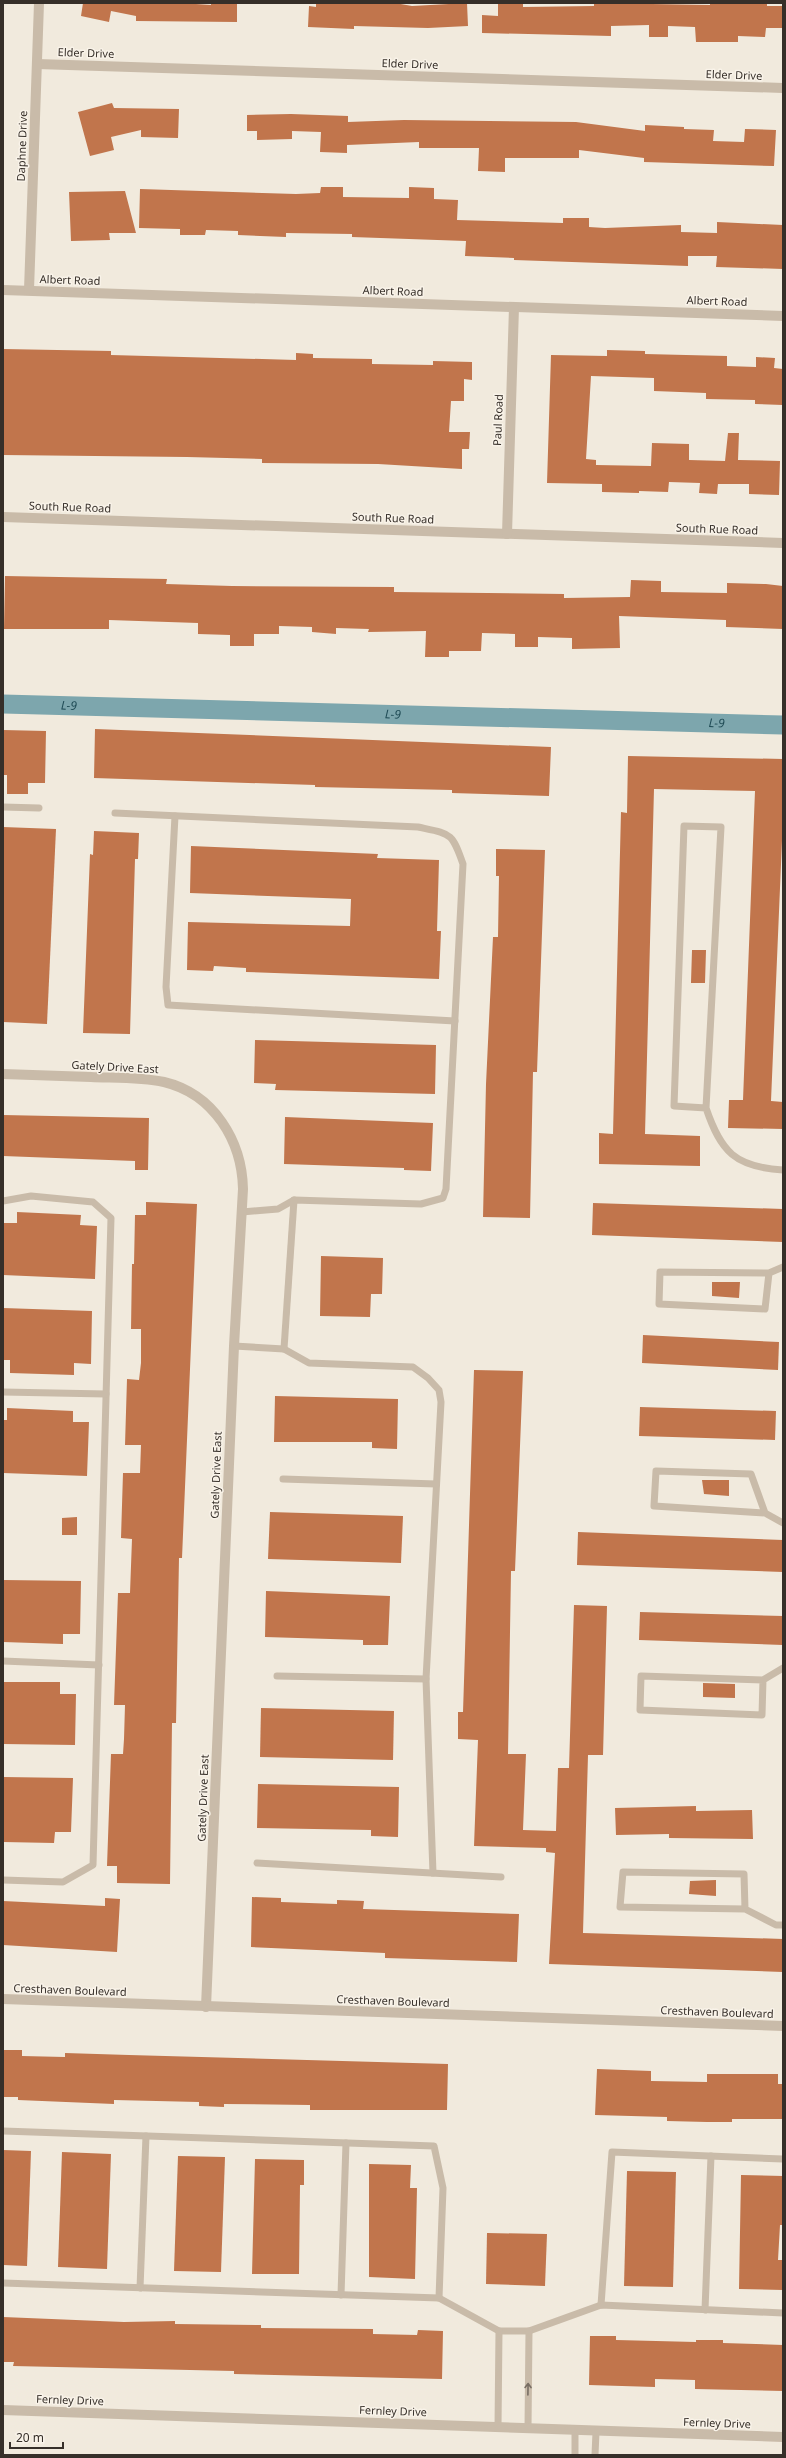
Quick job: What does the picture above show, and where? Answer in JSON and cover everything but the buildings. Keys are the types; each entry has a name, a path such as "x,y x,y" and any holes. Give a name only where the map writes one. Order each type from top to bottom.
{"street":[{"name":"Daphne Drive","path":"29,290 39,3"},
{"name":"Elder Drive","path":"37,64 783,88"},
{"name":"Albert Road","path":"3,290 783,316"},
{"name":"Paul Road","path":"507,534 514,307"},
{"name":"South Rue Road","path":"3,517 783,543"},
{"name":"Gately Drive East","path":"3,1074 141,1079 164,1082 188,1092 209,1107 226,1127 237,1150 243,1176 234,1346 206,2007"},
{"name":"Cresthaven Boulevard","path":"3,1999 783,2026"},
{"name":"Fernley Drive","path":"3,2410 528,2428 596,2432 783,2437"}],"lane":[{"path":"3,807 39,808"},
{"path":"115,813 418,827 447,833 456,842 463,864 446,1189 443,1198 421,1204 294,1200 278,1209 242,1212"},
{"path":"175,816 166,987 168,1005 455,1021"},
{"path":"706,1108 674,1106 684,826 721,827 706,1108 715,1133 727,1152 746,1163 767,1169 783,1170"},
{"path":"3,1201 31,1196 93,1202 111,1218 93,1865 63,1882 3,1880"},
{"path":"284,1349 294,1200"},
{"path":"769,1273 766,1309 659,1304 660,1272 769,1273 783,1267"},
{"path":"234,1346 284,1349 309,1363 413,1367 428,1378 439,1390 441,1402 426,1679 433,1873"},
{"path":"3,1392 106,1394"},
{"path":"765,1512 751,1474 656,1471 654,1506 765,1512 783,1523"},
{"path":"283,1479 436,1484"},
{"path":"3,1661 98,1665"},
{"path":"763,1680 762,1715 640,1710 641,1676 763,1680 783,1668"},
{"path":"276,1676 426,1679"},
{"path":"257,1863 501,1878"},
{"path":"745,1909 744,1874 623,1872 620,1907 745,1909 776,1925 783,1925"},
{"path":"3,2131 434,2146 443,2188 439,2298"},
{"path":"140,2288 146,2136"},
{"path":"341,2294 346,2143"},
{"path":"601,2305 612,2152 783,2159"},
{"path":"705,2310 712,2156"},
{"path":"3,2283 439,2298 499,2331 529,2331 601,2305 783,2313"},
{"path":"498,2427 499,2331"},
{"path":"528,2428 529,2331"},
{"path":"574,2431 575,2455"},
{"path":"595,2455 596,2432"}],"waterway":[{"name":"L-9","path":"3,704 783,725"}]}
